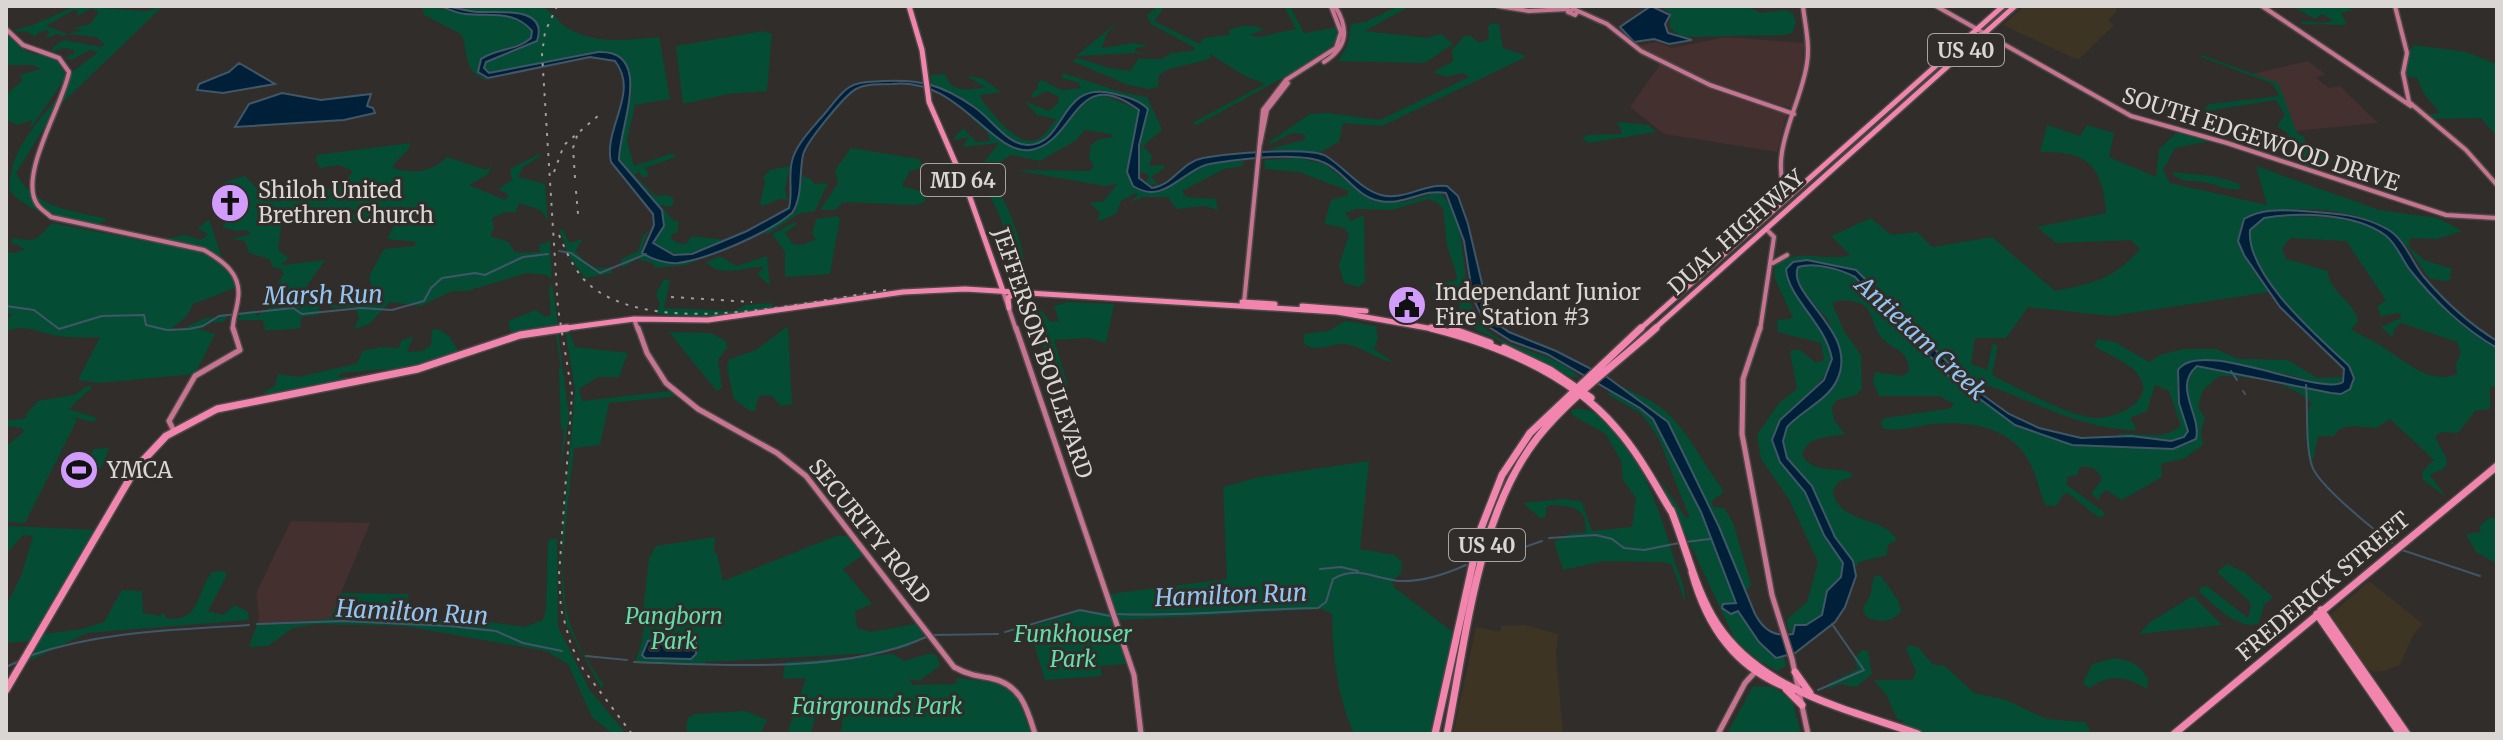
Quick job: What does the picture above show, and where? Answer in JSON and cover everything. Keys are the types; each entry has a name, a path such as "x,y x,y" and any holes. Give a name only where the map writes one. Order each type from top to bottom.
{"main road":[{"name":"JEFFERSON BOULEVARD","path":"909,6 922,50 927,92 1003,291"},
{"name":"DUAL HIGHWAY","path":"1433,734 1489,505 1524,440 1599,367 2003,6"},
{"name":"DUAL HIGHWAY","path":"1448,734 1490,530 1512,478 1545,428 2015,6"},
{"path":"1808,191 1805,187 1828,167 1829,162"},
{"path":"1781,185 1796,191"},
{"path":"1773,223 1790,203 1788,198"},
{"path":"1754,228 1764,231 1763,220"},
{"path":"989,290 997,284 995,270"},
{"path":"6,690 136,468 156,444 206,413 235,404 418,369 520,335 634,319 696,321 903,292 989,290 1372,312 1499,346 1534,360 1584,392 1638,452 1671,511 1687,549 1699,598 1711,624 1727,645 1802,705"},
{"path":"1003,291 1120,299 1177,299 1337,312"},
{"path":"1009,308 1010,296 1026,294"},
{"path":"1271,308 1302,306 1420,323 1530,363 1577,387"},
{"path":"1477,342 1499,346"},
{"path":"1522,460 1517,455 1524,440"},
{"path":"1511,460 1516,463 1512,478"},
{"name":"FREDERICK STREET","path":"2174,734 2497,466"},
{"path":"1469,579 1477,590"},
{"path":"1466,591 1473,597 1471,623"},
{"path":"2319,612 2400,734"},
{"path":"2319,612 2407,734"},
{"path":"2329,631 2348,649"},
{"path":"1758,670 1799,690 1918,734"},
{"path":"1795,672 1813,695"},
{"path":"1783,687 1799,690"}],"street":[{"path":"1243,305 1260,145 1267,110 1277,93 1293,79 1330,59 1343,46 1346,27 1333,6"},
{"path":"1498,6 1519,11 1575,9 1597,18 1641,51 1710,85 1794,114"},
{"path":"1788,198 1781,185 1784,147 1807,58 1803,6"},
{"name":"SOUTH EDGEWOOD DRIVE","path":"1939,6 2131,116 2227,143 2446,215 2468,219 2497,218"},
{"path":"2262,6 2413,107 2466,150 2497,185"},
{"path":"2395,6 2407,53 2403,73 2406,93 2413,107"},
{"path":"1575,9 1597,18"},
{"path":"6,29 23,45 59,58 68,68 66,86 46,112"},
{"path":"29,210 212,253 229,265 239,295 233,331 240,350 195,376 170,417 169,424 174,431"},
{"path":"1764,231 1775,239 1764,318 1743,379 1741,418 1750,482 1808,734"},
{"path":"1772,263 1787,255"},
{"name":"JEFFERSON BOULEVARD","path":"1003,291 1134,675 1141,734"},
{"name":"SECURITY ROAD","path":"634,319 647,353 666,383 698,409 800,470 954,667 971,676 1006,681 1018,690 1035,734"},
{"path":"1718,734 1758,670"}],"shaded area":[{"path":"2024,6 2114,6 2117,11 2108,20 2114,25 2078,60 2003,25"},
{"path":"1726,37 1804,43 1803,66 1791,108 1724,89 1637,46 1656,42 1672,48"},
{"path":"2308,61 2325,74 2316,78 2329,88 2340,86 2378,123 2295,131 2277,84 2252,74"},
{"path":"1661,63 1720,92 1787,114 1777,152 1664,134 1630,107"},
{"path":"291,521 370,523 329,622 257,624 256,593"},
{"path":"2369,581 2423,624 2413,635 2400,665 2384,671 2373,672 2365,667 2330,615"},
{"path":"1525,625 1558,634 1556,655 1563,734 1453,734 1476,627 1500,632 1501,626"}],"green space":[{"path":"75,6 146,11 163,6 55,110 16,173 33,194 44,201 107,219 98,225 40,212 10,191 14,162 28,134 68,85 71,73 98,52 90,50 71,60 65,58 74,50 64,48 52,52 53,47 64,40 101,47 105,44 96,37 68,34 44,39 49,34 48,30 39,32 35,37 28,32 11,31 33,25","holes":["91,8 99,12 90,24 71,29 83,30 68,34 46,26 74,10 77,10 78,16"]},
{"path":"422,6 511,17 519,20 532,34 522,44 479,62 480,76 489,79 486,80 479,77 470,67 461,34 424,15"},
{"path":"455,6 537,6 550,12 567,28 589,37 612,40 659,37 670,99 635,105 627,140 634,166 673,153 676,157 645,168 649,174 647,177 642,177 639,172 634,175 656,196 668,195 674,199 672,207 660,205 673,220 679,222 677,233 672,234 671,238 677,243 686,244 692,236 726,240 682,256 654,246 664,226 652,195 619,161 621,133 632,91 622,61 591,53 489,73 484,68 486,62 519,50 539,33 536,24 523,13 469,11"},
{"path":"1158,6 1165,6 1154,21 1200,44 1203,38 1229,35 1229,30 1242,26 1256,26 1264,30 1249,35 1259,37 1296,29 1284,6 1290,6 1304,33 1339,27 1334,44 1317,59 1197,125 1192,123 1265,84 1245,76 1210,54 1210,59 1169,69 1159,75 1158,87 1149,89 1128,85 1072,61 1078,58 1130,71 1138,59 1162,59 1171,53 1193,51 1195,48 1151,24 1147,16"},
{"path":"1398,6 1410,6 1365,31 1427,38 1441,34 1453,44 1425,63 1338,61 1348,44 1351,24 1366,22"},
{"path":"1660,6 1746,6 1761,13 1785,10 1793,13 1796,24 1792,33 1784,35 1681,37 1670,28 1670,13"},
{"path":"2343,6 2354,10 2341,13 2347,25 2301,24 2302,21 2324,23 2333,20 2322,14 2315,19 2294,7"},
{"path":"1118,22 1106,35 1102,48 1134,43 1149,46 1136,48 1135,52 1155,52 1076,56"},
{"path":"1493,23 1499,25 1503,48 1524,55 1524,58 1382,126 1343,123 1339,142 1318,153 1268,149 1305,140 1305,134 1292,133 1271,144 1269,142 1310,114 1328,113 1380,120 1469,77 1463,73 1446,77 1433,72 1453,61 1452,50 1464,36 1471,36 1479,43 1489,39 1488,26"},
{"path":"763,31 772,34 767,91 728,94 683,104 676,46"},
{"path":"7,32 26,51 56,59 63,69 65,78 30,129 32,120 17,125 6,120 6,95 23,80 19,75 41,69 33,65 6,65"},
{"path":"2414,45 2466,52 2497,64 2497,137 2481,118 2428,119 2423,115 2440,113 2424,94 2417,78 2406,76 2409,52"},
{"path":"2199,56 2278,83 2297,133 2304,137 2308,152 2328,157 2333,163 2308,157 2310,168 2299,166 2300,152 2296,143 2282,143 2275,138 2290,135 2277,126 2285,115 2276,100 2207,111 2204,108 2209,104 2279,96 2273,84"},
{"path":"1063,73 1124,93 1147,97 1162,130 1143,146 1152,156 1149,166 1163,165 1165,168 1151,177 1159,185 1146,184 1149,175 1139,171 1142,130 1148,115 1138,102 1110,94 1090,94 1076,101 1039,143 1025,145 1005,135 970,103 931,84 931,75 945,74 956,88 972,89 985,87 966,76 982,78 1001,92 980,95 992,113 1014,134 1030,140 1043,135 1056,119 1037,115 1025,101 1049,111 1059,102 1058,96 1047,91 1033,98 1031,95 1038,88 1038,83 1041,80 1062,90 1081,88 1079,83 1062,78"},
{"path":"1103,95 1139,110 1127,172 1136,189 1164,189 1204,164 1244,161 1243,166 1224,169 1182,191 1186,197 1216,199 1218,210 1205,206 1176,209 1168,197 1144,197 1130,202 1138,195 1135,193 1121,201 1116,214 1097,222 1100,213 1090,203 1104,201 1117,184 1104,186 1015,170 1089,171 1094,166 1089,158 1091,145 1097,140 1113,137 1111,134 1085,130 1075,141 1040,161 1011,155 1000,162 984,162 999,143 962,147 969,137 954,138 963,128 976,142 990,141 988,133 973,117 1007,144 1026,149 1040,148 1051,140 1078,107 1089,99"},
{"path":"1616,123 1648,125 1656,132 1588,143 1582,138 1621,134 1621,128"},
{"path":"2047,125 2080,136 2087,125 2114,133 2109,157 2156,177 2159,149 2177,132 2210,141 2175,148 2163,170 2170,183 2267,205 2256,166 2379,210 2438,218 2462,231 2437,239 2410,238 2409,247 2424,260 2452,269 2449,275 2453,278 2446,281 2430,279 2396,235 2365,219 2326,210 2266,212 2248,216 2244,255 2269,292 2112,316 2028,307 2006,338 1975,338 1971,364 1987,370 1993,343 1998,346 1992,375 2057,407 2094,418 2124,411 2133,406 2143,391 2142,382 2132,368 2094,346 2098,339 2115,342 2149,362 2160,355 2184,349 2216,349 2238,359 2288,360 2317,378 2343,377 2339,385 2327,386 2290,375 2201,359 2177,384 2188,431 2184,437 2171,441 2116,434 2158,435 2181,426 2169,391 2155,385 2147,411 2130,418 2137,430 2080,421 1989,386 1973,388 1870,281 1850,268 1798,261 1788,281 1819,328 1832,359 1820,382 1783,417 1772,440 1783,467 1805,492 1824,535 1843,563 1841,577 1826,594 1822,615 1806,625 1796,624 1794,634 1788,629 1787,619 1807,602 1818,562 1789,499 1761,459 1757,435 1779,403 1797,389 1790,351 1799,349 1816,363 1824,360 1821,343 1778,332 1777,320 1793,318 1775,279 1774,268 1791,257 1850,255 1831,236 1871,218 1891,235 1917,232 1932,247 1992,237 2055,291 2111,274 2140,249 2131,240 2056,243 2037,227 2106,213 2101,183 2090,164 2070,154 2040,152"},
{"path":"410,143 393,168 422,171 447,157 486,170 493,165 487,175 469,185 505,200 509,195 498,189 512,180 510,169 542,155 523,167 518,177 545,184 548,220 540,210 519,203 516,212 506,212 492,218 494,228 490,236 508,242 516,253 540,252 539,245 550,241 552,279 546,275 527,273 467,291 452,291 421,306 390,302 369,324 354,329 359,318 355,307 331,308 331,305 343,303 352,293 362,294 372,289 369,276 384,249 414,246 417,242 387,239 400,214 398,209 394,209 383,222 328,223 335,218 369,210 312,209 307,214 314,218 315,224 286,224 281,227 278,250 289,258 281,264 284,265 325,260 305,289 289,295 299,300 314,292 323,292 318,315 301,317 300,328 282,330 265,330 263,320 237,320 242,313 255,310 257,316 277,303 278,282 284,274 281,269 273,267 269,259 249,253 245,241 232,239 251,234 247,230 222,227 231,214 215,219 219,208 230,208 243,199 219,199 225,182 245,176 262,194 324,191 345,180 353,171 339,165 320,168 317,155"},
{"path":"851,148 919,159 923,167 910,171 902,186 924,192 925,202 916,205 843,202 835,210 820,210 838,183 835,170"},
{"path":"1299,158 1324,164 1375,202 1404,202 1439,192 1450,205 1456,220 1467,289 1478,320 1498,338 1555,360 1579,377 1570,377 1462,322 1459,319 1460,291 1454,288 1434,291 1431,286 1456,280 1457,276 1447,246 1443,209 1429,199 1392,210 1357,209 1345,213 1351,221 1364,215 1365,282 1359,287 1344,283 1339,266 1349,234 1344,228 1325,224 1325,221 1331,200 1348,195 1349,191 1299,172 1265,169 1264,160"},
{"path":"790,166 785,190 788,200 780,199 763,206 760,204 765,181 763,177 770,170"},
{"path":"2172,172 2212,176 2238,183 2241,189 2182,180"},
{"path":"803,176 814,184 828,183 815,211 798,214 768,234 763,233 795,212"},
{"path":"998,190 1020,243 1024,260 1019,262 1010,250 1001,219 989,194"},
{"path":"840,218 830,274 785,277 785,252 772,234 795,222 797,224 785,233 793,244 802,245 816,239 812,234 816,219"},
{"path":"2264,218 2335,218 2381,232 2443,307 2473,333 2497,348 2497,387 2490,387 2490,409 2475,411 2458,433 2441,432 2435,437 2447,460 2443,469 2430,475 2446,497 2422,479 2423,471 2434,460 2390,419 2377,428 2351,426 2339,429 2334,436 2318,436 2313,460 2309,457 2306,437 2311,403 2281,384 2256,378 2219,376 2203,390 2198,406 2205,418 2201,431 2203,445 2185,458 2161,464 2162,477 2122,500 2106,490 2099,496 2099,501 2091,493 2102,480 2101,476 2094,469 2080,467 2077,475 2067,477 2067,485 2104,512 2104,516 2098,517 2068,493 2056,506 2045,505 2030,463 2022,451 2012,441 1988,428 1932,424 1901,429 1882,428 1881,420 1886,418 1952,408 1954,404 1939,396 1879,396 1873,383 1875,372 1903,376 1909,371 1908,364 1900,352 1878,333 1865,306 1841,300 1832,303 1844,331 1861,355 1862,389 1856,395 1837,400 1832,407 1834,420 1845,434 1814,441 1802,455 1811,465 1851,472 1852,477 1838,482 1833,491 1837,502 1852,515 1890,532 1897,540 1888,545 1887,555 1859,562 1856,567 1835,537 1812,486 1787,458 1783,441 1787,427 1829,390 1840,351 1828,320 1803,292 1796,277 1798,267 1827,267 1855,277 1949,376 2015,425 2072,445 2173,449 2191,443 2188,390 2192,372 2197,366 2341,394 2349,366 2284,300 2256,258 2250,240 2253,224","holes":["2291,238 2346,241 2386,300 2377,307 2381,316 2400,313 2401,318 2381,327 2393,337 2394,329 2401,323 2457,342 2461,353 2456,364 2457,374 2447,377 2427,374 2351,329 2358,322 2356,315 2329,279 2328,271 2286,259 2282,248"]},
{"path":"209,219 224,264 237,287 193,304 187,316 172,328 179,330 206,318 228,316 223,322 213,322 199,329 215,334 195,374 99,383 78,380 100,337 61,336 22,328 6,332 6,321 13,314 6,313 6,252 25,249 10,242 13,238 35,239 52,223 150,242 185,235 201,240 208,234 198,229"},
{"path":"562,228 569,243 583,239 575,251 583,260 595,267 611,267 612,273 585,278 570,258 560,231"},
{"path":"649,230 642,247 646,256 680,263 748,237 745,241 686,265 655,268 654,264 638,259 623,267 620,260 638,251 643,236"},
{"path":"720,256 736,266 767,256 770,286 757,274 764,267 726,271 706,262"},
{"path":"664,279 670,280 664,308 734,311 746,305 772,303 772,307 692,319 656,313 660,304 656,294"},
{"path":"552,283 558,326 512,335 508,321 536,310 545,317 551,315 549,289"},
{"path":"1067,302 1114,304 1106,343 1089,338 1054,340 1068,386 1062,389 1062,377 1041,343 1037,312 1042,311 1050,322 1059,321 1054,306"},
{"path":"1345,321 1376,326 1378,338 1374,349 1393,362 1349,345 1319,348 1304,344 1304,334 1329,331"},
{"path":"788,326 792,404 781,406 772,396 762,395 758,398 755,411 750,411 734,399 727,368 729,359 756,350"},
{"path":"438,329 449,336 458,350 451,358 388,372 386,369 341,373 338,377 348,377 349,381 264,397 264,392 275,386 278,374 298,377 351,365 357,363 363,351 380,347 399,348 401,341 413,336 407,352 422,351 431,345 432,330"},
{"path":"558,332 569,416 560,473 564,430 561,429 561,368 556,334 520,339"},
{"path":"669,332 710,333 726,341 727,348 718,360 722,388 717,391 714,388"},
{"path":"570,333 575,347 628,353 619,377 598,377 579,389 582,401 670,391 678,396 609,403 600,445 574,448 565,535 565,601 575,637 604,685 601,688 567,626 562,591 563,530 575,390 566,334"},
{"path":"89,385 92,387 69,409 97,418 94,422 72,417 77,420 25,523 6,522 6,446 24,432 22,428 6,426 6,421 27,418 26,414 38,401 74,395"},
{"path":"1620,387 1653,402 1666,412 1686,434 1722,488 1723,493 1712,501 1713,507 1724,508 1733,522 1751,585 1746,591 1668,422"},
{"path":"1612,391 1640,408 1659,427 1701,512 1736,603 1723,604 1727,613 1738,611 1775,658 1783,654 1786,666 1777,671 1759,661 1735,640 1660,479 1685,517 1690,519 1659,439 1640,413 1607,394"},
{"path":"1571,410 1595,413 1612,425 1640,467 1661,516 1685,602 1672,565 1663,562 1604,561 1563,570 1554,542 1572,533 1585,533 1584,518 1571,507 1550,505 1546,508 1546,517 1540,518 1523,503 1564,499 1582,502 1592,531 1632,527 1636,498 1623,480 1621,461 1606,434 1572,415"},
{"name":"YMCA","path":"109,448 103,464 85,489 74,489 78,481 60,482 64,474 58,474 73,450 82,450 80,456 90,456 94,449"},
{"path":"1369,461 1360,549 1394,555 1402,561 1401,574 1392,581 1395,588 1454,633 1432,734 1354,734 1337,675 1332,614 1322,609 1119,620 1110,594 1227,579 1223,487 1260,477"},
{"path":"2497,517 2497,564 2476,552 2466,534 2481,532 2479,527 2489,518"},
{"path":"6,526 96,530 29,641 6,643 6,606 21,576 33,536 23,535 6,554"},
{"name":"Pangborn Park","path":"836,536 847,536 863,555 843,569 872,604 855,611 857,628 871,632 916,624 924,635 908,647 877,653 705,662 705,665 635,663 645,621 642,621 649,558 656,546 715,537 714,553 717,553 723,581"},
{"path":"557,538 558,627 589,689 626,734 613,734 592,717 568,664 546,651 404,626 316,624 293,628 268,646 249,647 257,624 330,619 341,593 409,594 402,615 406,619 477,620 524,627 543,620 548,540"},
{"path":"2227,564 2245,573 2273,597 2264,605 2259,623 2243,624 2235,620 2199,592 2201,587 2207,586 2248,618 2251,605 2248,600 2217,572"},
{"path":"224,571 227,575 208,611 223,615 235,605 248,612 249,620 87,633 29,661 44,634 82,629 104,622 122,590 142,591 143,613 159,616 164,613 166,618 177,619 191,612 212,572"},
{"path":"1880,575 1898,600 1901,611 1894,618 1884,621 1865,616 1863,609 1870,596 1874,576"},
{"path":"2193,596 2222,625 2139,634 2150,622"},
{"name":"Funkhouser Park","path":"1083,610 1109,613 1126,664 1100,666 1102,676 1045,680 1029,627"},
{"path":"1910,645 1919,648 1932,664 1945,666 1974,693 2006,700 2046,719 2085,722 2092,734 1929,734 1902,724 1903,720 1897,719 1887,696 1874,680 1913,680 1916,671 1906,649"},
{"path":"1862,650 1868,651 1872,674 1856,687 1840,684 1829,689 1827,684 1858,669 1854,658"},
{"name":"Fairgrounds Park","path":"932,653 937,656 940,666 919,681 908,679 913,685 956,684 957,678 999,684 1014,695 1031,734 840,734 847,700 819,700 811,734 787,734 806,678 783,679 785,662 893,654 904,661"},
{"path":"2115,658 2130,662 2142,670 2148,679 2147,689 2118,678 2104,680 2089,688 2083,683 2092,664"},
{"path":"1753,686 1773,687 1792,700 1801,734 1727,734"},
{"path":"746,711 767,720 760,734 689,734 686,729 688,718 694,714"}],"water":[{"name":"Antietam Creek","path":"440,6 477,12 519,13 535,21 539,29 537,41 486,62 484,68 489,73 598,52 616,55 626,64 630,94 619,160 662,210 664,226 653,243 674,255 692,254 747,231 789,208 791,167 800,144 848,88 869,82 908,81 952,93 974,107 1013,141 1028,145 1041,142 1050,134 1073,103 1083,96 1097,92 1133,99 1148,109 1139,145 1139,178 1152,188 1166,183 1195,160 1286,151 1326,156 1366,188 1381,195 1398,196 1447,186 1458,196 1468,224 1488,309 1496,323 1509,332 1607,377 1668,422 1719,527 1755,614 1766,629 1781,635 1793,634 1795,625 1806,625 1822,615 1827,591 1841,577 1843,563 1824,535 1805,492 1780,462 1772,440 1780,420 1824,380 1832,359 1822,334 1793,291 1786,269 1793,262 1807,260 1856,270 1973,388 2009,414 2039,428 2081,438 2131,436 2171,441 2184,437 2188,431 2179,403 2178,370 2190,362 2210,360 2234,363 2311,382 2343,382 2344,369 2280,307 2244,255 2238,241 2244,219 2265,211 2346,215 2387,229 2403,244 2432,286 2467,320 2497,341 2497,348 2439,303 2410,270 2393,243 2373,228 2326,216 2264,218 2250,230 2252,248 2259,266 2286,304 2349,366 2354,378 2350,389 2341,394 2331,393 2197,366 2187,383 2197,430 2196,439 2173,449 2072,445 2015,425 1949,376 1855,277 1827,267 1798,267 1797,278 1802,290 1832,331 1839,346 1841,363 1833,387 1787,427 1783,441 1787,458 1812,486 1835,537 1853,561 1856,576 1845,607 1835,622 1795,653 1776,658 1759,642 1738,611 1731,614 1722,608 1723,604 1736,603 1701,512 1653,419 1640,408 1547,354 1511,341 1486,325 1473,298 1464,241 1446,193 1380,201 1364,195 1325,163 1301,157 1215,163 1193,171 1165,189 1145,191 1133,186 1127,172 1139,110 1118,97 1101,95 1088,100 1045,145 1030,150 1001,141 936,92 915,85 874,85 860,87 851,93 811,140 803,155 799,192 792,213 754,237 721,251 691,261 664,262 642,253 654,225 653,214 611,162 612,136 624,86 622,73 615,61 590,57 488,78 478,72 481,59 525,42 531,38 532,31 517,19 462,13"},
{"path":"1651,6 1670,15 1665,24 1668,33 1692,40 1669,44 1654,39 1634,42 1620,27"},
{"path":"239,63 275,84 223,93 197,90 199,84 229,72"},
{"path":"282,93 321,100 371,94 367,106 373,108 375,113 344,120 235,127 249,104"},
{"path":"687,635 696,639 696,654 691,659 645,658 642,655 648,641"}],"waterway":[{"name":"Marsh Run","path":"559,251 571,253 600,273 646,254"},
{"name":"Marsh Run","path":"6,306 34,310 59,329 102,316 144,315 146,325 167,330 203,326 219,316 293,308 302,314 361,308 392,310 424,301 431,288 442,278 475,273 485,275 523,257 548,254"},
{"path":"2231,371 2237,380"},
{"path":"2306,385 2308,447 2316,474 2348,507 2392,543"},
{"name":"Hamilton Run","path":"1549,538 1596,535 1612,539 1624,548 1644,550 1679,543"},
{"name":"Hamilton Run","path":"1685,542 1710,539"},
{"name":"Hamilton Run","path":"1490,559 1542,541"},
{"path":"2402,550 2480,576"},
{"name":"Hamilton Run","path":"1117,614 1318,608 1326,602 1333,579 1342,575 1358,573 1408,581 1434,577 1466,565"},
{"path":"1320,569 1341,567 1358,571"},
{"name":"Hamilton Run","path":"1005,632 1080,610 1110,616"},
{"name":"Hamilton Run","path":"257,624 343,621 449,626 496,631 523,643 562,651"},
{"path":"1818,690 1864,670 1832,624"},
{"name":"Hamilton Run","path":"32,655 112,636 249,625"},
{"name":"Hamilton Run","path":"933,635 998,634"},
{"name":"Hamilton Run","path":"634,662 744,665 822,662 894,649 926,637"},
{"name":"Hamilton Run","path":"586,656 627,660"},
{"name":"Hamilton Run","path":"6,667 19,661"}],"railway":[{"path":"557,6 545,32 542,54 558,308 572,394 559,575 561,609 571,645 583,669 632,734"},
{"path":"578,133 599,115"},
{"path":"554,172 564,145 578,133"},
{"path":"575,178 573,148 578,133"},
{"path":"576,191 578,214"},
{"path":"559,235 578,272 589,285 625,304 659,312 737,312 886,290"},
{"path":"671,297 752,302"}],"place":[{"name":"Shiloh United Brethren Church","path":"230,203"},
{"name":"Independant Junior Fire Station #3","path":"1407,305"},
{"name":"YMCA","path":"79,470"}]}
